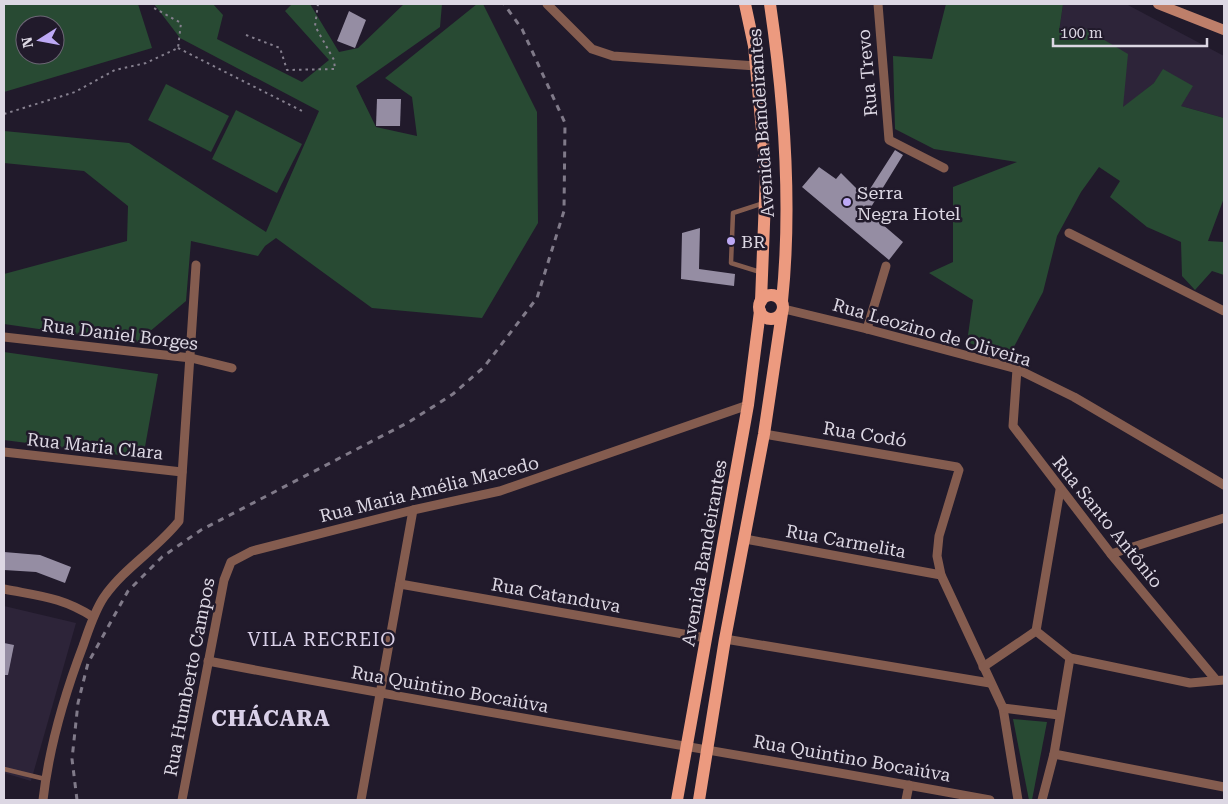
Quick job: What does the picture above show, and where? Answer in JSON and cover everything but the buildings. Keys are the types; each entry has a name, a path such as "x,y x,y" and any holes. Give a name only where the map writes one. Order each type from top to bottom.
{"main road":[{"name":"Avenida Bandeirantes","path":"677,800 748,405 760,306 766,173 756,66 745,4"},
{"name":"Avenida Bandeirantes","path":"699,800 725,639 764,434 783,308 785,268 784,161 780,88 770,4"},
{"path":"1158,4 1224,30"},
{"path":"771,295 783,308 772,320 764,317 760,306 771,295"}],"street":[{"path":"547,4 592,49 613,56 756,66"},
{"name":"Rua Trevo","path":"878,4 889,140 944,168"},
{"path":"1069,233 1224,312"},
{"path":"43,800 45,778 65,692 93,617 104,597 131,565 171,531 179,521 196,265"},
{"path":"867,329 886,266"},
{"name":"Rua Leozino de Oliveira","path":"783,308 1018,369 1074,397 1224,485"},
{"name":"Rua Daniel Borges","path":"4,337 191,358 232,368"},
{"name":"Rua Santo Antônio","path":"1018,369 1014,426 1060,490 1220,680"},
{"name":"Rua Maria Amélia Macedo","path":"231,562 252,551 413,510 500,491 748,405"},
{"name":"Rua Codó","path":"764,434 953,465 958,470 939,536 937,556 941,575"},
{"name":"Rua Maria Clara","path":"4,452 182,472"},
{"path":"983,667 1036,632 1060,490"},
{"path":"361,800 413,510"},
{"path":"1112,554 1224,518"},
{"name":"Rua Carmelita","path":"745,539 941,575"},
{"name":"Rua Humberto Campos","path":"182,800 224,580 231,562"},
{"path":"941,575 1003,708 1018,800"},
{"name":"Rua Catanduva","path":"400,584 706,638"},
{"path":"4,589 44,596 73,604 93,617"},
{"path":"1036,632 1070,658 1190,683 1220,680"},
{"path":"725,639 990,683"},
{"path":"1042,800 1054,754 1070,658"},
{"name":"Rua Quintino Bocaiúva","path":"208,661 380,694 686,745 990,800"},
{"path":"1003,708 1059,715"},
{"path":"1054,754 1224,786"},
{"path":"906,800 909,785"}],"lane":[{"path":"762,272 731,264 733,213 765,202"},
{"path":"4,769 45,778"}],"path":[{"path":"152,4 154,8 181,23 178,48"},
{"path":"246,35 280,48 287,70 335,69 334,60 315,26 318,4"},
{"path":"178,48 304,112"},
{"path":"4,114 75,92 115,70 146,63 178,48"}],"shaded area":[{"path":"1063,4 1126,4 1224,56 1224,118 1181,106 1154,83 1123,108 1059,32"},
{"path":"4,606 76,623 31,781 4,773"}],"green space":[{"path":"4,4 138,4 152,48 4,92"},
{"path":"154,4 213,4 223,15 217,39 302,82 329,60 285,11 292,4 310,4 339,52 358,48 404,4 442,4 440,27 356,86 376,127 417,136 412,97 385,78 477,4 483,4 537,112 538,223 482,318 372,308 276,238 265,246 258,256 191,241 186,301 136,343 4,324 4,274 127,241 128,206 84,171 4,163 4,131 129,143 266,232 319,111 180,38"},
{"path":"946,4 1063,4 1059,32 1084,28 1128,54 1123,107 1154,83 1163,69 1193,86 1181,106 1224,118 1224,198 1208,241 1224,242 1224,275 1212,271 1195,290 1182,276 1181,242 1147,227 1110,197 1120,181 1099,167 1081,192 1057,236 1043,292 1008,358 967,342 973,300 929,273 953,262 953,187 1017,162 934,149 895,129 893,56 932,59"},
{"path":"166,84 229,116 211,152 148,120"},
{"path":"236,110 302,144 277,193 212,159"},
{"path":"4,352 158,374 143,458 4,440"},
{"path":"1013,719 1047,722 1032,800 1029,800"}],"railway":[{"path":"77,800 72,759 78,703 88,663 128,591 162,557 201,530 409,422 453,394 484,367 537,298 564,211 565,123 522,29 504,4"}],"place":[{"name":"Serra Negra Hotel","path":"847,202"},
{"name":"BR","path":"731,241"}],"district":[{"name":"VILA RECREIO","path":"322,639"},
{"name":"CHÁCARA","path":"271,718"}]}
